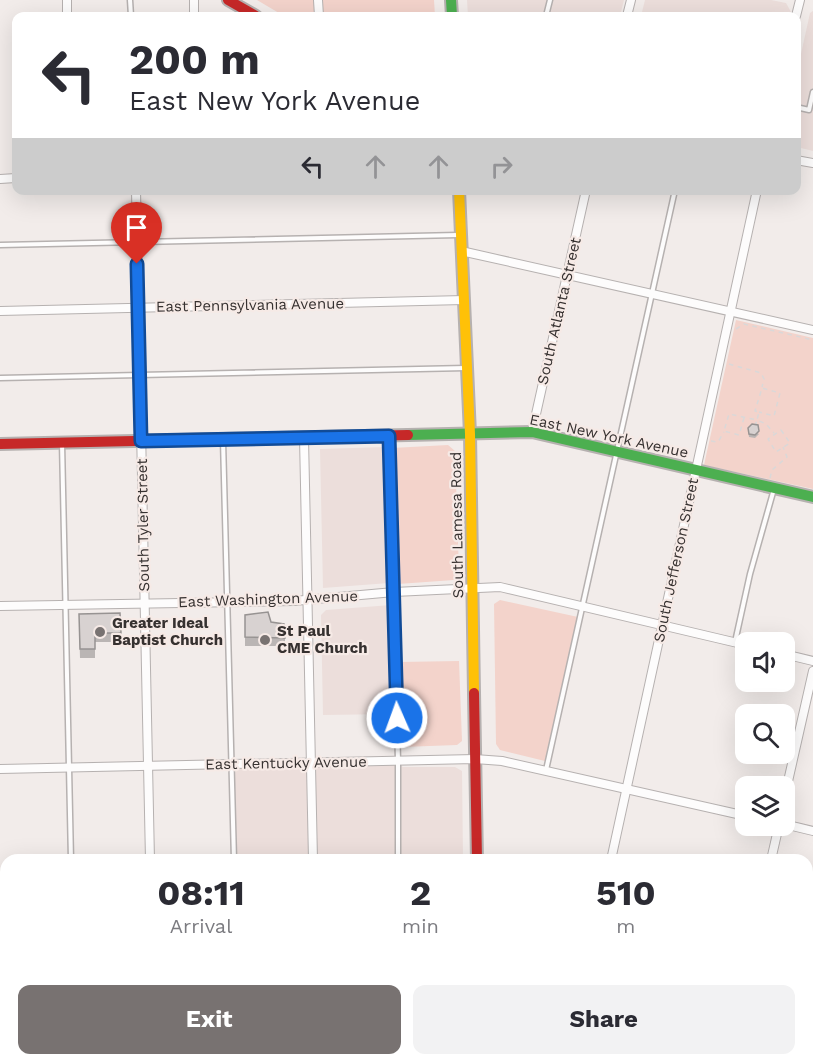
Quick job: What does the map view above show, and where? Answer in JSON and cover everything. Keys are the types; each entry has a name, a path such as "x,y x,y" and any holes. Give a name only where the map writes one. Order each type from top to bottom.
{"street":[{"path":"228,0 249,12"},
{"name":"South Tyler Street","path":"136,195 150,854"},
{"name":"South Lamesa Road","path":"459,195 470,434 477,854"},
{"name":"South Atlanta Street","path":"532,432 585,195"},
{"name":"South Jefferson Street","path":"611,854 756,195"},
{"path":"461,251 813,330"},
{"name":"East Pennsylvania Avenue","path":"0,311 464,300"},
{"name":"East New York Avenue","path":"0,444 532,432 696,470 772,484 813,497"},
{"path":"304,438 313,854"},
{"name":"East Washington Avenue","path":"0,606 307,600 394,592 500,587 735,642"},
{"path":"795,657 813,661"},
{"path":"789,776 813,671"},
{"name":"East Kentucky Avenue","path":"0,769 475,759 502,761 735,814"},
{"path":"795,827 813,831"},
{"path":"772,854 776,836"}],"lane":[{"path":"801,108 809,110 813,92"},
{"path":"545,771 674,195"},
{"path":"0,245 461,235"},
{"path":"0,378 467,368"},
{"path":"389,436 398,760 398,854"},
{"path":"223,439 234,854"},
{"path":"62,443 71,854"},
{"path":"737,632 772,484"}],"path":[{"path":"736,329 744,324 813,340"},
{"path":"728,363 760,373 764,379 755,411 774,416 780,393 762,388"},
{"path":"755,428 759,412"},
{"path":"709,449 711,441 721,440 729,414 766,424 774,434"},
{"path":"724,431 739,435 744,418"},
{"path":"781,430 790,443 783,447 776,452 768,439 781,430"},
{"path":"772,484 772,470 787,457 783,447"}],"shaded area":[{"path":"257,0 434,0 435,12 277,12"},
{"path":"467,0 624,0 621,12 468,12"},
{"path":"645,0 771,0 786,3 791,12 642,12"},
{"path":"813,11 813,151 801,148 801,54 810,13"},
{"path":"736,320 813,338 813,489 704,465"},
{"path":"448,445 455,451 459,572 454,580 398,584 392,448"},
{"path":"386,447 389,583 323,588 320,449"},
{"path":"500,600 578,617 545,761 500,750 496,744 494,604"},
{"path":"391,605 393,714 323,715 321,615 326,610"},
{"path":"459,661 462,741 457,745 402,747 399,662"},
{"path":"392,761 403,767 455,767 462,771 463,854 232,854 230,765"}],"building":[{"path":"752,424 758,425 759,431 755,435 749,434 748,428"},
{"path":"268,612 271,622 284,624 285,638 245,637 245,615"},
{"name":"Greater Ideal Baptist Church","path":"120,613 121,633 95,633 95,649 80,649 79,614"}],"traffic: fast":[{"path":"451,0 452,12"},
{"path":"408,435 532,432 813,497"}],"traffic: slow":[{"path":"459,195 470,434 474,693"}],"traffic: jam":[{"path":"228,0 249,12"},
{"path":"0,444 408,435"},
{"path":"474,693 477,854"}],"place":[{"name":"Greater Ideal Baptist Church","path":"100,632"},
{"name":"St Paul CME Church","path":"265,640"}],"route":[{"path":"137,264 141,441 389,436 397,718"}]}
